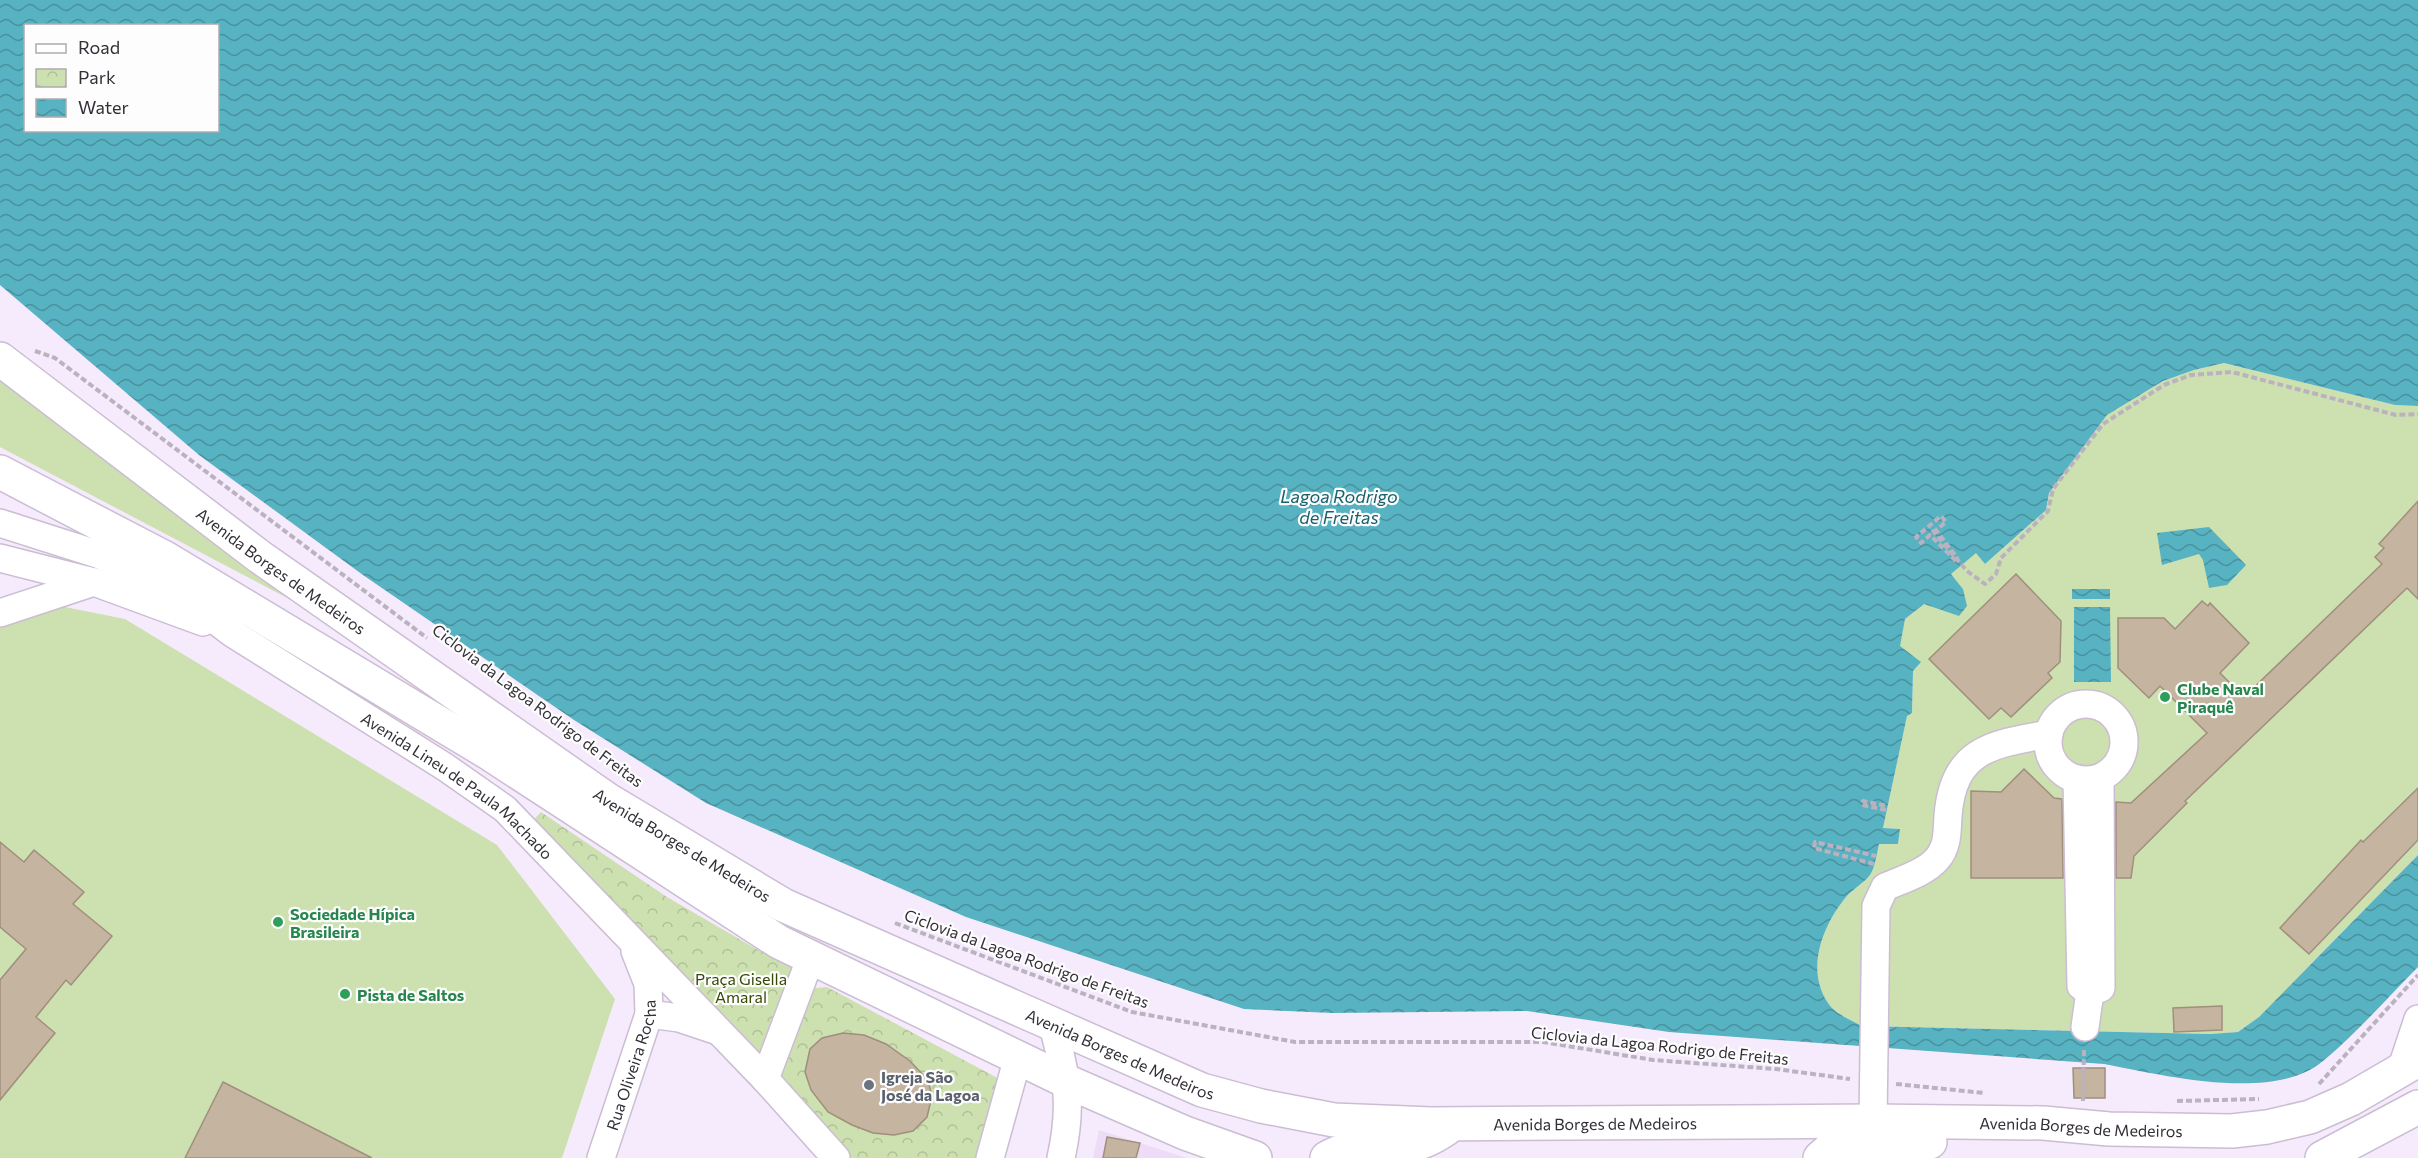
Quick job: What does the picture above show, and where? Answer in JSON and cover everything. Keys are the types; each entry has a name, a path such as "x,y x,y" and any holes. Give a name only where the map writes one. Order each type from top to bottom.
{"highway":[{"name":"Avenida Borges de Medeiros","path":"0,360 260,557 608,800 783,905 1202,1090 1261,1106 1335,1120 1453,1125 1874,1092 2076,1109 2232,1131 2267,1127 2310,1117 2351,1099 2409,1065"},
{"name":"Avenida Borges de Medeiros","path":"0,472 165,558 487,752 779,942 1066,1081 1185,1133 1255,1158"},
{"path":"2322,1158 2418,1107"},
{"path":"1820,1158 1829,1149 1839,1146 2003,1139 2076,1109"},
{"path":"1327,1158 1342,1152 1410,1146 1430,1139 1453,1125"}],"street":[{"name":"Avenida Lineu de Paula Machado","path":"0,523 100,555 167,584 232,633 445,766 505,809 765,1079 836,1158"},
{"path":"0,556 100,555 165,558"},
{"path":"0,556 94,582 232,633"},
{"path":"0,613 94,582"},
{"path":"2089,704 2107,710 2119,723 2124,741 2118,764 2088,779 2066,775 2050,757 2049,734 2053,722 2071,706 2089,704"},
{"path":"1874,1092 1876,906 1880,895 1885,887 1936,861 1942,852 1947,840 1950,793 1955,777 1968,762 1986,748 2049,734"},
{"path":"2085,1027 2090,992 2081,986 2090,935 2088,779"},
{"name":"Rua Oliveira Rocha","path":"601,1158 649,1014 648,984 629,939"},
{"path":"765,1079 811,957"},
{"path":"649,1014 679,1018 719,1032"},
{"path":"2409,1065 2418,1019"},
{"path":"1053,1026 1066,1081 1069,1106 1061,1158"},
{"path":"990,1158 1018,1057"}],"path":[{"name":"Ciclovia da Lagoa Rodrigo de Freitas","path":"33,350 55,357 435,644"},
{"path":"1932,530 1967,571 1985,584 1996,574 2001,558 2048,511 2054,489 2108,419 2164,385 2191,375 2232,372 2396,415 2418,414"},
{"path":"1941,516 1946,522 1936,530 1961,565 1930,535 1921,543 1916,537 1941,516"},
{"path":"1863,801 1886,808 1862,805 1863,801"},
{"path":"1874,864 1814,848 1815,842 1876,856"},
{"name":"Ciclovia da Lagoa Rodrigo de Freitas","path":"888,920 1132,1012 1295,1042 1543,1042 1653,1060 1776,1069 1874,1092 1990,1094"},
{"path":"2317,1085 2418,975"},
{"path":"2085,1027 2076,1109 2095,1103"},
{"path":"2175,1101 2266,1098"}],"shaded area":[{"path":"1099,1130 1187,1158 1093,1158"}],"green space":[{"name":"Clube Naval Piraquê","path":"2224,363 2395,405 2418,406 2418,855 2259,1017 2238,1032 2210,1034 1862,1026 1843,1016 1831,1007 1821,990 1818,976 1820,948 1824,934 1838,908 1846,897 1870,875 1879,844 1898,844 1900,829 1883,828 1907,715 1912,713 1913,671 1920,662 1899,646 1905,619 1924,604 1944,609 1963,589 1951,574 1976,552 1985,564 2046,510 2049,493 2107,415 2163,381"},
{"path":"0,379 9,380 293,601 0,447"},
{"name":"Sociedade Hípica Brasileira","path":"0,605 60,606 125,619 497,845 615,999 562,1158 0,1158"},
{"name":"Praça Gisella Amaral","path":"541,812 667,897 765,954 789,964 792,970 760,1053 751,1056 544,835 535,818"},
{"path":"827,987 1005,1082 1013,1101 1005,1158 846,1158 779,1086 778,1067 810,993 816,988"}],"water":[{"name":"Lagoa Rodrigo de Freitas","path":"0,0 2418,0 2418,406 2395,405 2224,363 2163,381 2107,415 2049,493 2046,510 1985,564 1976,553 1951,574 1963,589 1967,606 1959,616 1924,604 1905,619 1900,646 1921,662 1913,671 1912,713 1907,716 1883,828 1900,829 1898,844 1879,844 1870,875 1846,897 1830,921 1820,948 1818,976 1821,990 1831,1007 1862,1026 2210,1034 2238,1032 2259,1017 2418,855 2418,967 2360,1027 2323,1061 2302,1074 2276,1081 2247,1083 2186,1079 2104,1064 1669,1032 1527,1011 1332,1013 1244,1009 966,917 706,803 574,720 363,575 199,455 0,285"},
{"path":"2209,527 2246,565 2227,585 2209,588 2203,560 2199,554 2162,565 2157,533"},
{"path":"2072,589 2110,589 2110,599 2072,599"},
{"path":"2074,607 2110,607 2111,682 2074,682"}],"building":[{"path":"2418,501 2418,599 2407,588 2185,801 2187,803 2134,856 2131,878 2116,878 2116,802 2131,803 2207,733 2160,686 2149,698 2118,668 2118,618 2164,618 2175,629 2202,601 2208,606 2210,603 2249,643 2220,673 2244,697 2382,564 2375,557 2384,548 2379,544"},
{"path":"2016,574 2061,621 2060,662 2048,673 2052,678 2011,717 2001,708 1989,719 1929,659"},
{"path":"2024,769 2054,798 2062,799 2063,878 1971,878 1971,791 2001,792"},
{"path":"2418,788 2418,840 2309,954 2280,928 2361,840 2363,842"},
{"path":"0,842 24,862 34,850 84,892 73,904 112,936 71,985 66,980 36,1017 55,1033 0,1100 0,980 26,949 0,927"},
{"path":"2222,1006 2222,1030 2174,1032 2173,1008"},
{"name":"Igreja São José da Lagoa","path":"843,1033 864,1035 886,1044 910,1061 928,1080 932,1096 927,1117 913,1131 894,1135 873,1133 852,1125 828,1112 811,1090 805,1072 810,1049 822,1038"},
{"path":"2073,1068 2105,1068 2105,1098 2074,1098"},
{"path":"223,1082 372,1158 185,1158"},
{"path":"1107,1137 1140,1143 1136,1158 1103,1158"}],"place":[{"name":"Clube Naval Piraquê","path":"2165,697"},
{"name":"Sociedade Hípica Brasileira","path":"278,922"},
{"name":"Pista de Saltos","path":"345,994"},
{"name":"Igreja São José da Lagoa","path":"869,1085"}]}
